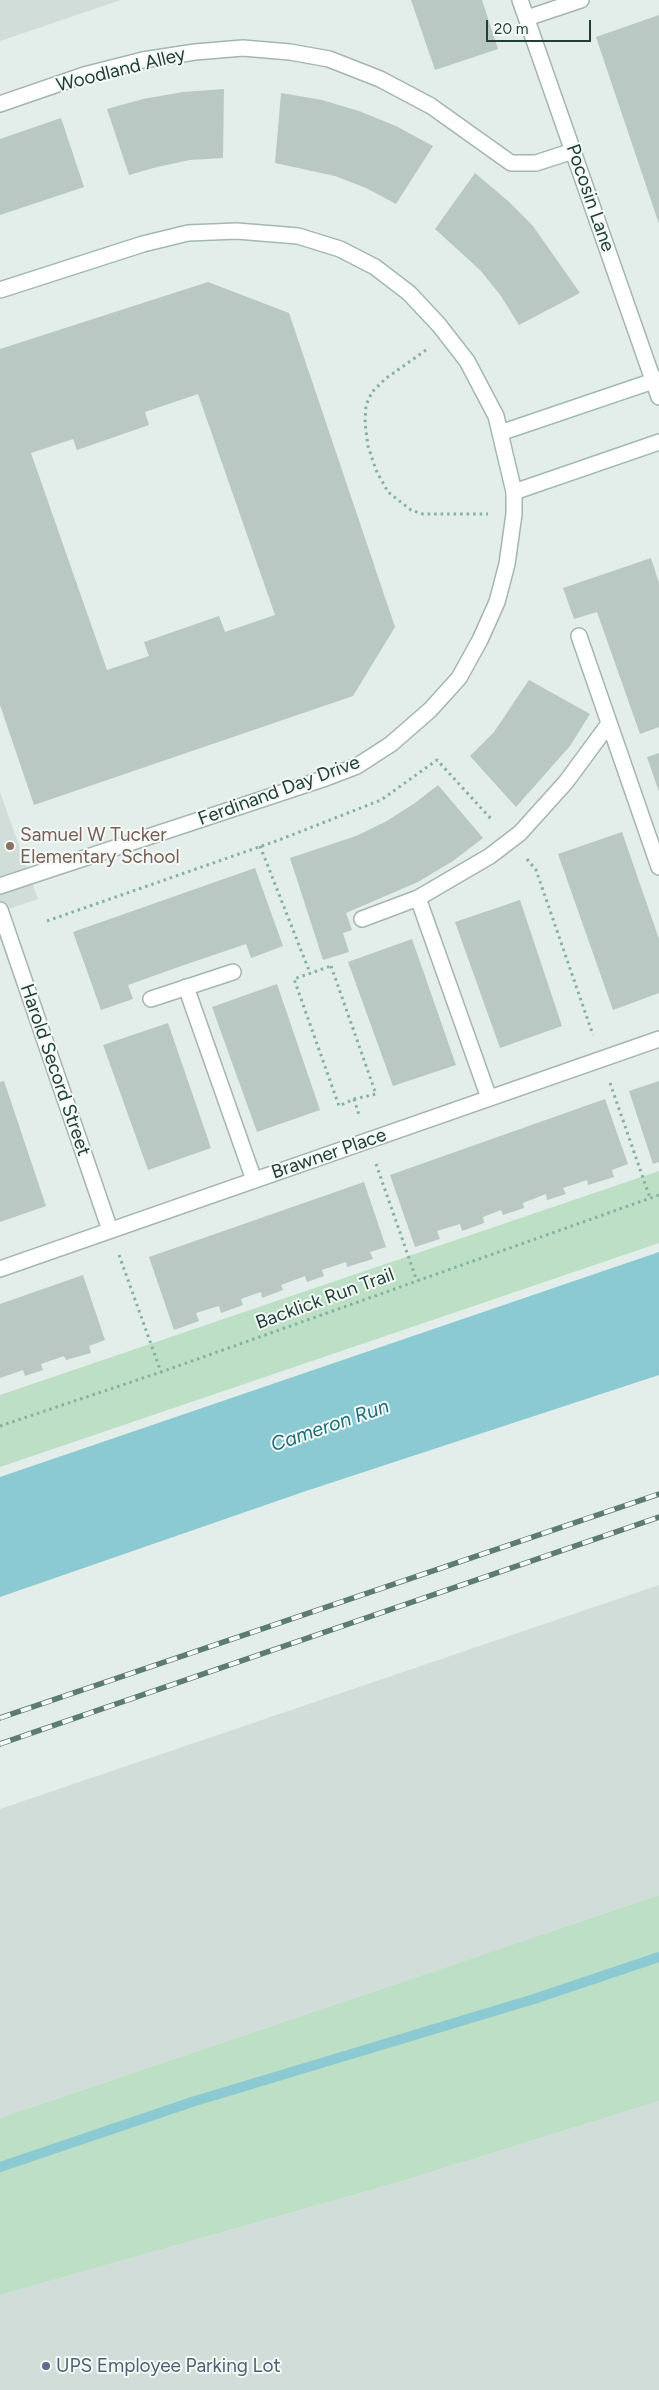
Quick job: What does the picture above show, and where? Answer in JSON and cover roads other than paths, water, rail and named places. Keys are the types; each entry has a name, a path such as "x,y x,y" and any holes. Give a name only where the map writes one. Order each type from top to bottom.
{"street":[{"name":"Pocosin Lane","path":"520,0 656,380 659,397"},
{"path":"527,18 580,0"},
{"name":"Woodland Alley","path":"0,104 84,75 143,60 195,52 243,48 290,52 329,59 380,79 431,106 511,162 536,163 573,151"},
{"name":"Ferdinand Day Drive","path":"0,290 143,244 188,234 237,231 268,232 298,236 340,249 375,267 409,293 467,361 496,416 514,492 514,514 506,564 497,602 480,640 459,678 430,710 391,744 358,766 323,779 0,886"},
{"path":"500,433 656,380"},
{"path":"514,492 659,442"},
{"path":"579,636 608,725 659,867"},
{"path":"362,919 418,898 462,873 520,833 566,782 608,725"},
{"path":"418,898 489,1098"},
{"name":"Harold Secord Street","path":"0,910 110,1230"},
{"path":"150,999 233,972"},
{"path":"186,987 254,1180"},
{"name":"Brawner Place","path":"0,1269 659,1039"}],"water":[{"name":"Cameron Run","path":"659,1252 659,1375 303,1492 0,1597 0,1477"}],"waterway":[{"path":"0,2167 192,2102 534,1999 659,1957"}],"railway":[{"path":"0,1718 659,1494"},
{"path":"0,1744 659,1517"}],"place":[{"name":"Samuel W Tucker Elementary School","path":"10,846"},
{"name":"UPS Employee Parking Lot","path":"46,2366"}]}
